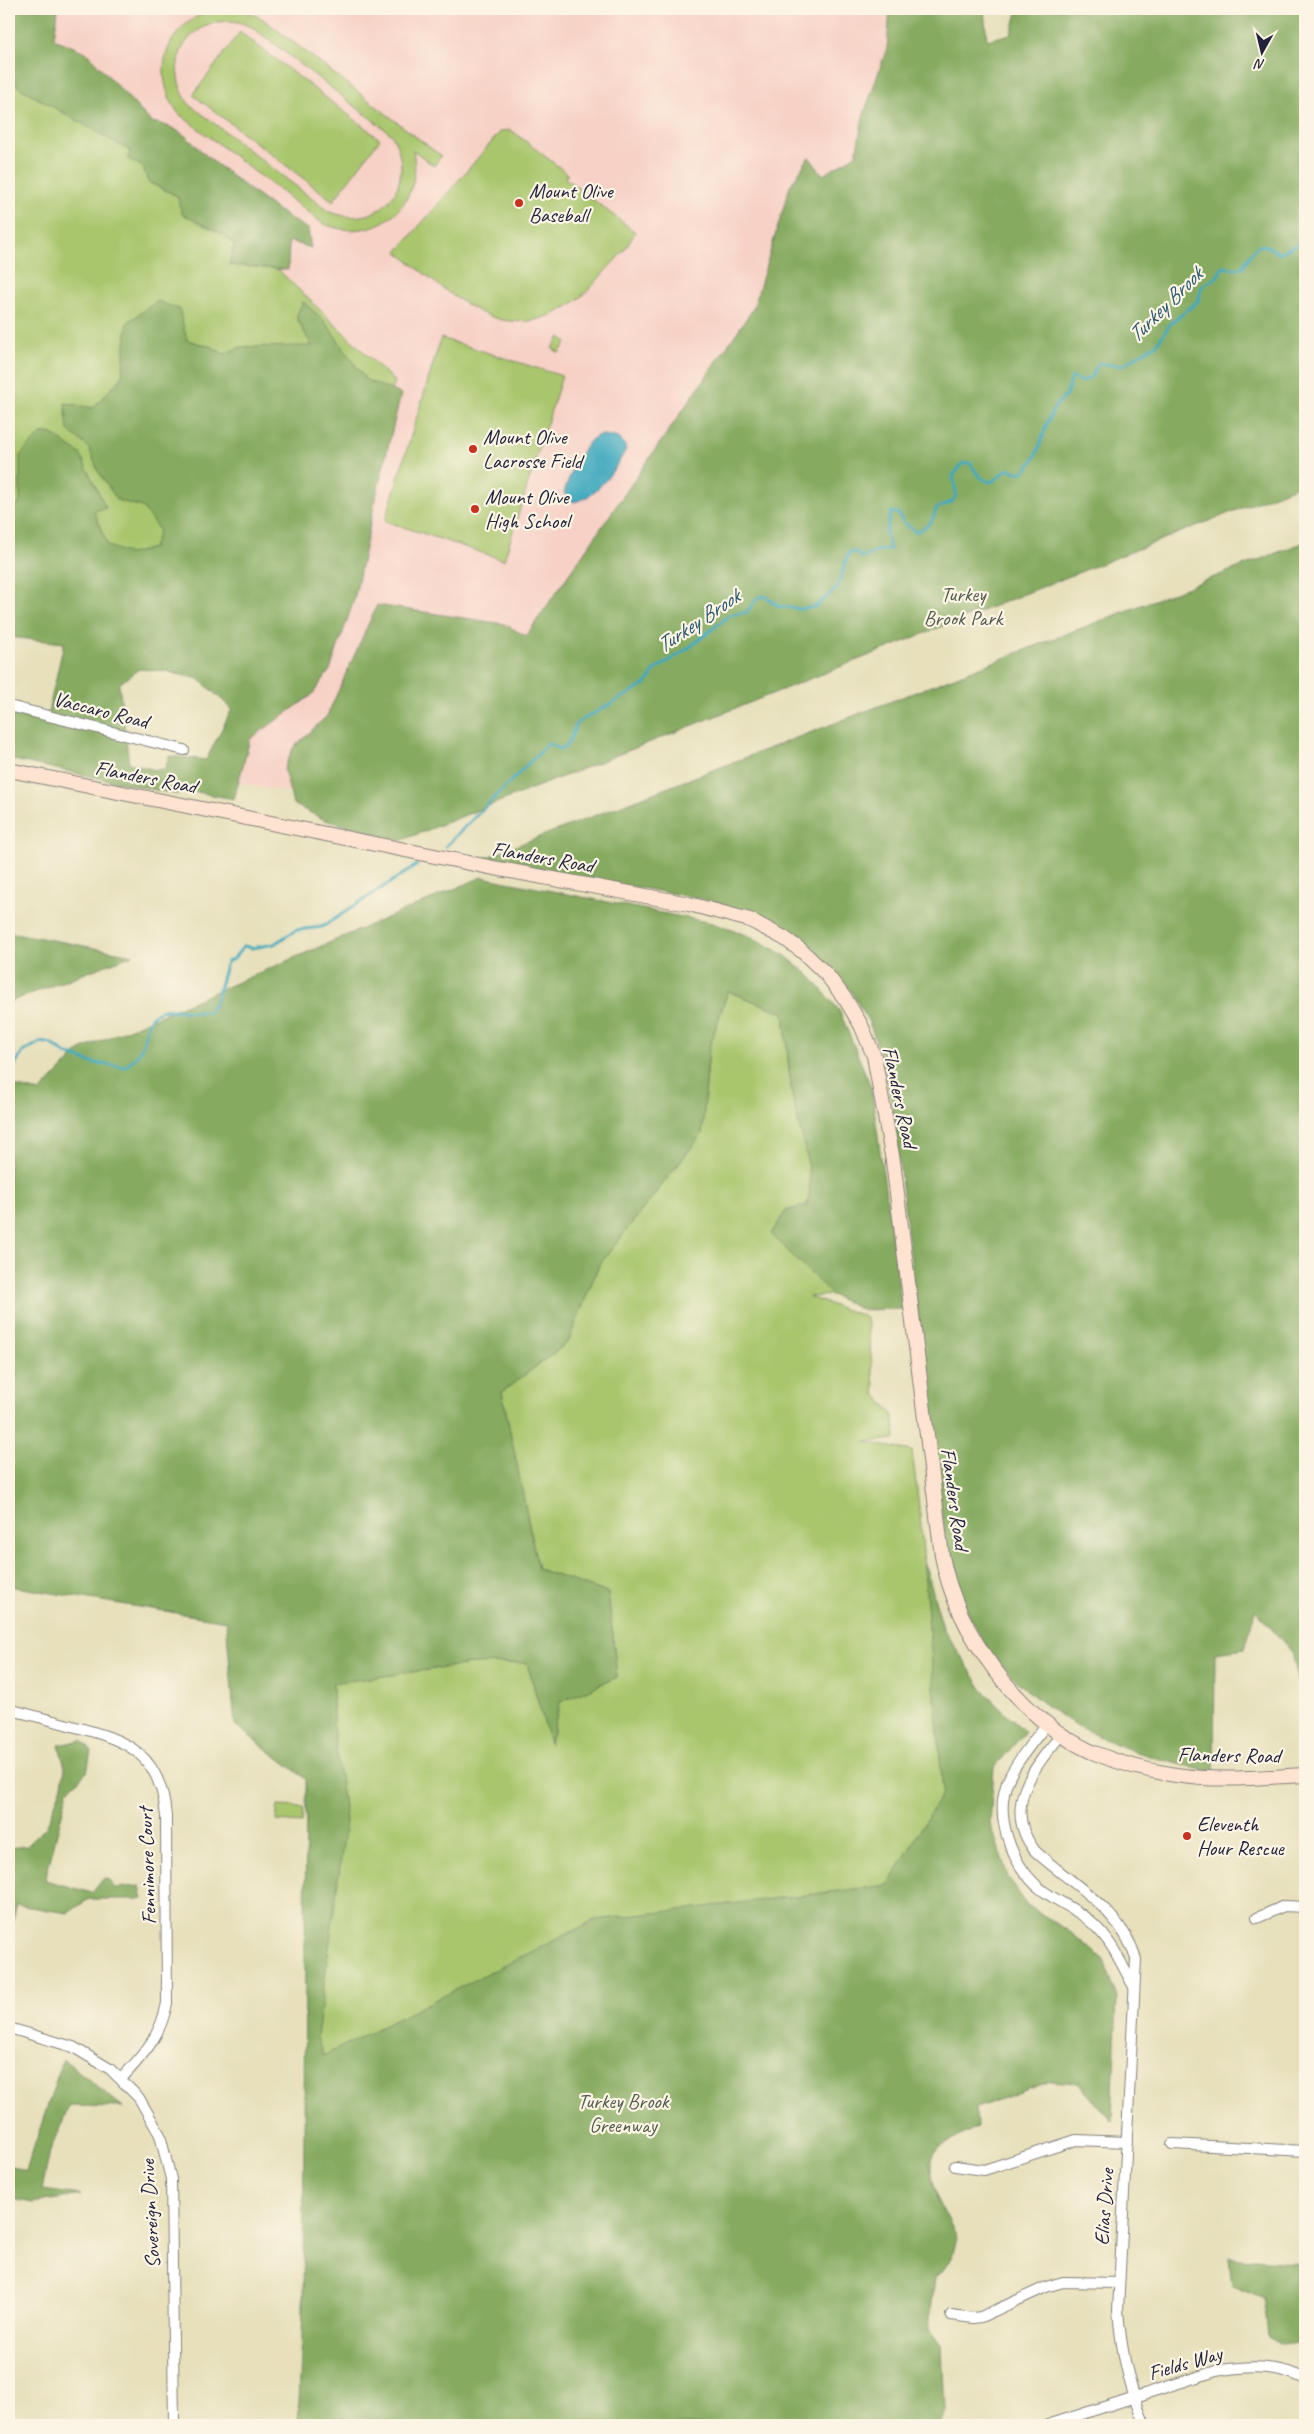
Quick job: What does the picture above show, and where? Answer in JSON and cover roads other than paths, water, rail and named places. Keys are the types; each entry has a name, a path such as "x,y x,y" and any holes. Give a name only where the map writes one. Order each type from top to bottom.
{"main road":[{"name":"Flanders Road","path":"9,770 431,856 724,912 767,928 784,938 815,963 835,985 854,1012 874,1056 880,1080 900,1213 936,1524 947,1578 961,1616 988,1660 1017,1695 1062,1734 1106,1757 1173,1775 1208,1778 1305,1775"}],"street":[{"name":"Vaccaro Road","path":"9,706 184,750"},
{"name":"Fennimore Court","path":"9,1709 121,1741 136,1751 152,1768 164,1795 166,1816 167,2004 162,2025 153,2044 122,2078"},
{"name":"Elias Drive","path":"1048,1722 1019,1761 1006,1784 1004,1811 1010,1844 1020,1866 1036,1885 1081,1914 1103,1934 1116,1950 1134,1987"},
{"name":"Elias Drive","path":"1062,1734 1033,1772 1023,1792 1020,1811 1026,1839 1035,1851 1109,1913 1123,1929 1136,1959 1118,2283 1120,2339 1133,2398 1146,2425"},
{"path":"1257,1918 1284,1906 1305,1907"},
{"name":"Sovereign Drive","path":"9,2028 73,2046 122,2078 139,2098 154,2123 165,2148 171,2179 174,2425"},
{"path":"954,2166 984,2170 1076,2140 1127,2142"},
{"path":"1172,2144 1305,2151"},
{"path":"951,2314 972,2318 981,2317 1041,2289 1063,2282 1118,2283"},
{"name":"Fields Way","path":"1048,2425 1204,2374 1228,2369 1271,2368 1285,2370 1305,2378"}],"water":[{"path":"600,435 619,439 626,449 617,465 597,489 581,500 573,502 564,493 569,478 582,451 594,438"}],"waterway":[{"name":"Turkey Brook","path":"446,846 549,743 559,749 564,748 577,723 646,684 655,670 690,647 730,615 747,612 757,598 765,596 778,606 801,609 815,607 837,588 849,552 856,552 862,558 876,551 890,549 886,532 891,512 898,513 903,522 916,532 927,526 932,520 936,509 953,501 956,494 953,476 962,464 970,463 984,480 992,482 1008,469 1021,473 1029,467 1034,458 1052,413 1058,403 1066,396 1072,377 1082,382 1091,377 1099,363 1121,366 1157,344 1170,324 1198,301 1202,286 1217,277 1223,267 1237,269 1242,267 1256,247 1265,245 1279,254 1305,240"},
{"name":"Turkey Brook","path":"9,1074 23,1052 40,1042 52,1044 64,1053 93,1063 125,1067 139,1053 153,1015 165,1010 208,1012 215,1003 227,962 233,959 244,946 252,948 274,944 296,930 322,927 417,865"}],"place":[{"name":"Mount Olive Baseball","path":"519,203"},
{"name":"Mount Olive Lacrosse Field","path":"473,449"},
{"name":"Mount Olive High School","path":"475,509"},
{"name":"Eleventh Hour Rescue","path":"1187,1836"}],"park label":[{"name":"Turkey Brook Park","path":"963,606"},
{"name":"Turkey Brook Greenway","path":"623,2113"}]}
